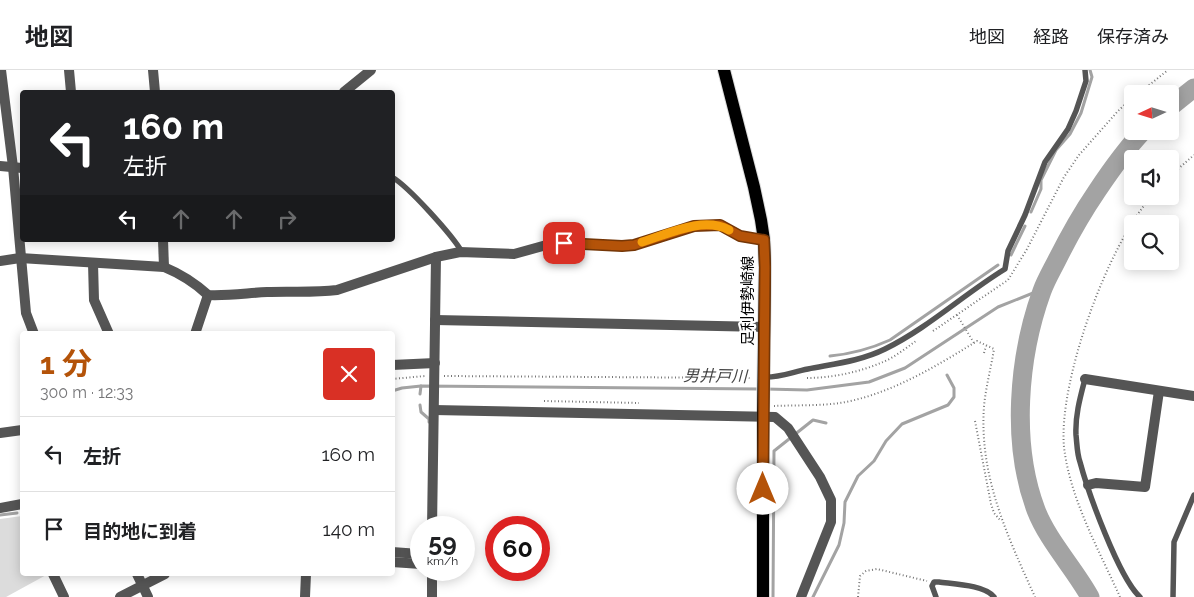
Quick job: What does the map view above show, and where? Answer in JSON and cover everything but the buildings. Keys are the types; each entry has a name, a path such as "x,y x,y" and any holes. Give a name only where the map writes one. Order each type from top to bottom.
{"main road":[{"name":"足利伊勢崎線","path":"724,70 762,220 764,240 765,327 761,379 765,408 763,597"}],"street":[{"path":"1,70 18,168 20,258 26,313 33,331"},
{"path":"69,70 70,90"},
{"path":"153,70 155,90"},
{"path":"346,90 371,70"},
{"path":"0,166 18,168"},
{"path":"0,261 20,258 164,267 196,283 208,295 285,291 323,292 337,290 436,257 462,252 514,254 550,244 564,243 634,245 694,226 720,225 740,236 764,240"},
{"path":"163,242 164,267"},
{"path":"432,516 436,257"},
{"path":"93,263 94,300 108,331"},
{"path":"196,331 208,295"},
{"path":"435,320 765,327"},
{"path":"395,365 435,363"},
{"path":"1085,379 1194,396"},
{"path":"1088,485 1096,483 1144,487 1159,390"},
{"path":"434,410 765,408 788,428 820,477 831,500 831,522 801,597"},
{"path":"0,433 20,430"},
{"path":"0,508 20,505"},
{"path":"395,552 410,553"},
{"path":"395,562 410,563"},
{"path":"54,576 64,597"},
{"path":"138,576 148,597"},
{"path":"120,597 161,576"},
{"path":"305,597 306,576"},
{"path":"432,581 432,597"}],"lane":[{"path":"761,379 777,378 788,373 849,362 885,350 1005,269 1008,251 1025,215 1045,162 1068,129 1076,111 1086,82 1085,70"},
{"path":"395,180 423,206 462,252"},
{"path":"1085,379 1077,409 1076,434 1079,460 1100,520 1125,575 1140,597"},
{"path":"1173,597 1174,542 1194,495"},
{"path":"936,597 932,586 934,582 983,589 990,592 994,597"}],"path":[{"path":"1149,85 1168,70"},
{"path":"974,342 956,315 1008,280 1027,249 1064,177 1079,155 1124,105"},
{"path":"1179,168 1194,155"},
{"path":"1120,597 1072,487 1064,447 1066,403 1077,352 1098,294 1121,239 1144,205"},
{"path":"765,408 839,403 870,396 893,388 974,342 977,341 994,349 987,380 984,407 985,453 1001,522 1035,597"},
{"path":"984,353 986,345"},
{"path":"395,379 434,377 761,379"},
{"path":"975,421 990,504 1001,522"},
{"path":"858,597 860,576 866,571 877,569 934,582"}],"shaded area":[{"path":"20,516 20,576 44,576 6,597 0,597 0,519"}],"waterway":[{"path":"1031,212 1041,189 1041,180 1056,150 1070,134 1081,113 1092,77 1090,70"},
{"path":"1179,100 1194,88"},
{"path":"1090,597 1047,533 1036,510 1028,484 1023,457 1021,429 1023,372 1027,344 1047,279 1091,199 1135,140"},
{"path":"1011,255 1025,226"},
{"path":"830,356 860,351 890,340 998,265"},
{"name":"男井戸川","path":"766,389 807,390 869,382 905,368 998,307 1043,289"},
{"path":"813,597 839,545 844,523 845,502 858,476 874,461 886,441 902,424 948,405 954,397 954,388 947,375"},
{"name":"男井戸川","path":"395,390 421,386 760,389"},
{"name":"男井戸川","path":"420,394 421,386"},
{"path":"420,405 421,412 429,419 429,422"},
{"path":"773,597 774,451 813,420 826,423"},
{"name":"男井戸川","path":"0,515 17,513"}],"slow traffic":[{"path":"642,242 694,226 720,225 729,230"}],"route":[{"path":"564,243 634,245 694,226 720,225 740,236 764,240 763,489"}]}
